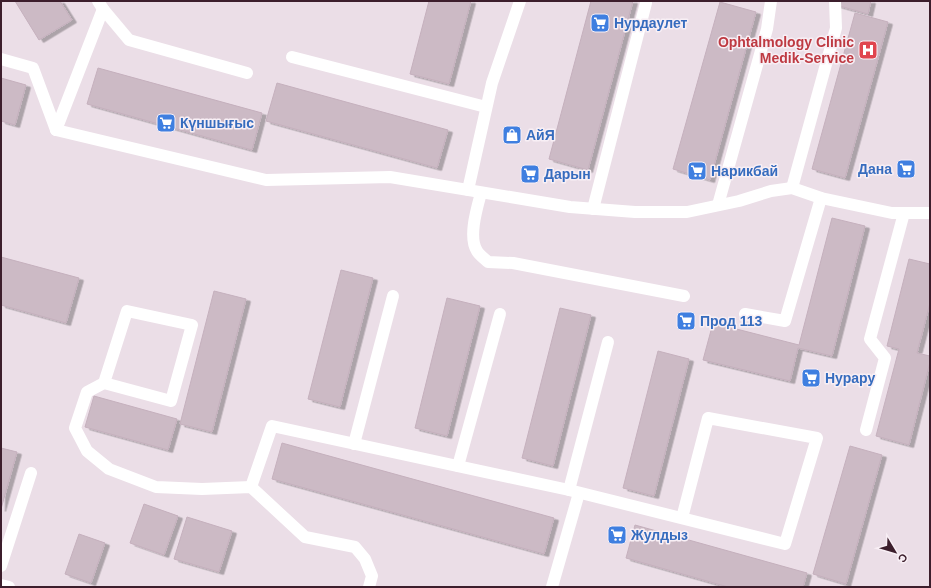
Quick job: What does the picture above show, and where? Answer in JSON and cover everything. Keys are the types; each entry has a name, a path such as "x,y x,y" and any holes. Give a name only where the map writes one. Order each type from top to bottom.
{"street":[{"path":"468,190 492,83 520,1"},
{"path":"593,209 646,1"},
{"path":"718,205 767,29 771,1"},
{"path":"792,188 836,28 835,1"},
{"path":"100,5 129,40 247,73"},
{"path":"56,130 100,5"},
{"path":"292,57 486,108"},
{"path":"1,59 33,68 56,130"},
{"path":"56,130 266,180 390,177 570,207 635,212 687,212 739,201 771,191 792,188 821,198 892,213 930,212"},
{"path":"482,193 474,222 474,241 477,251 488,262 513,264 684,296"},
{"path":"745,314 785,321 821,198"},
{"path":"866,430 885,358 870,338 904,213"},
{"path":"354,444 393,296"},
{"path":"104,383 127,311 192,325 171,401 104,383 86,392 75,428 87,450 108,469 156,486 202,489 251,487 305,537 355,547 365,560 372,576 369,587"},
{"path":"458,466 500,314"},
{"path":"552,587 608,342"},
{"path":"251,487 272,426 574,492 785,544 817,438 708,418 682,518"},
{"path":"1,566 31,473"},
{"path":"1,585 9,587"}],"building":[{"path":"15,1 60,1 72,20 39,40"},
{"path":"429,1 471,1 449,84 410,74"},
{"path":"591,1 633,1 588,170 549,159"},
{"path":"838,1 871,1 868,14 836,5"},
{"path":"720,2 756,12 710,180 673,169"},
{"path":"855,13 888,22 845,178 812,169"},
{"path":"98,68 262,113 252,150 87,104"},
{"path":"1,78 26,85 15,125 1,121"},
{"path":"277,83 448,130 437,168 266,121"},
{"path":"832,218 865,226 832,356 798,348 790,381 703,360 713,323 799,345"},
{"path":"1,257 79,278 66,323 1,305"},
{"path":"909,259 930,264 930,303 917,353 930,356 930,362 909,445 876,436 899,349 887,346"},
{"path":"341,270 373,278 340,407 308,399"},
{"path":"214,291 246,299 212,432 180,424"},
{"path":"447,298 480,306 447,436 415,428"},
{"path":"560,308 591,315 553,466 522,458"},
{"path":"658,351 689,359 654,496 623,488"},
{"path":"94,396 177,419 168,450 85,427"},
{"path":"282,443 554,518 544,554 272,479"},
{"path":"850,446 882,455 846,584 813,574"},
{"path":"1,448 17,452 1,509"},
{"path":"144,504 178,516 164,555 130,543"},
{"path":"187,517 232,531 219,572 174,559"},
{"path":"635,525 807,573 803,587 728,587 626,558"},
{"path":"79,534 105,543 91,583 65,574"}],"place":[{"name":"Нурдаулет","path":"600,23"},
{"name":"Ophtalmology Clinic Medik-Service","path":"868,50"},
{"name":"Күншығыс","path":"166,123"},
{"name":"АйЯ","path":"512,135"},
{"name":"Дана","path":"906,169"},
{"name":"Нарикбай","path":"697,171"},
{"name":"Дарын","path":"530,174"},
{"name":"Прод 113","path":"686,321"},
{"name":"Нурару","path":"811,378"},
{"name":"Жулдыз","path":"617,535"}]}
